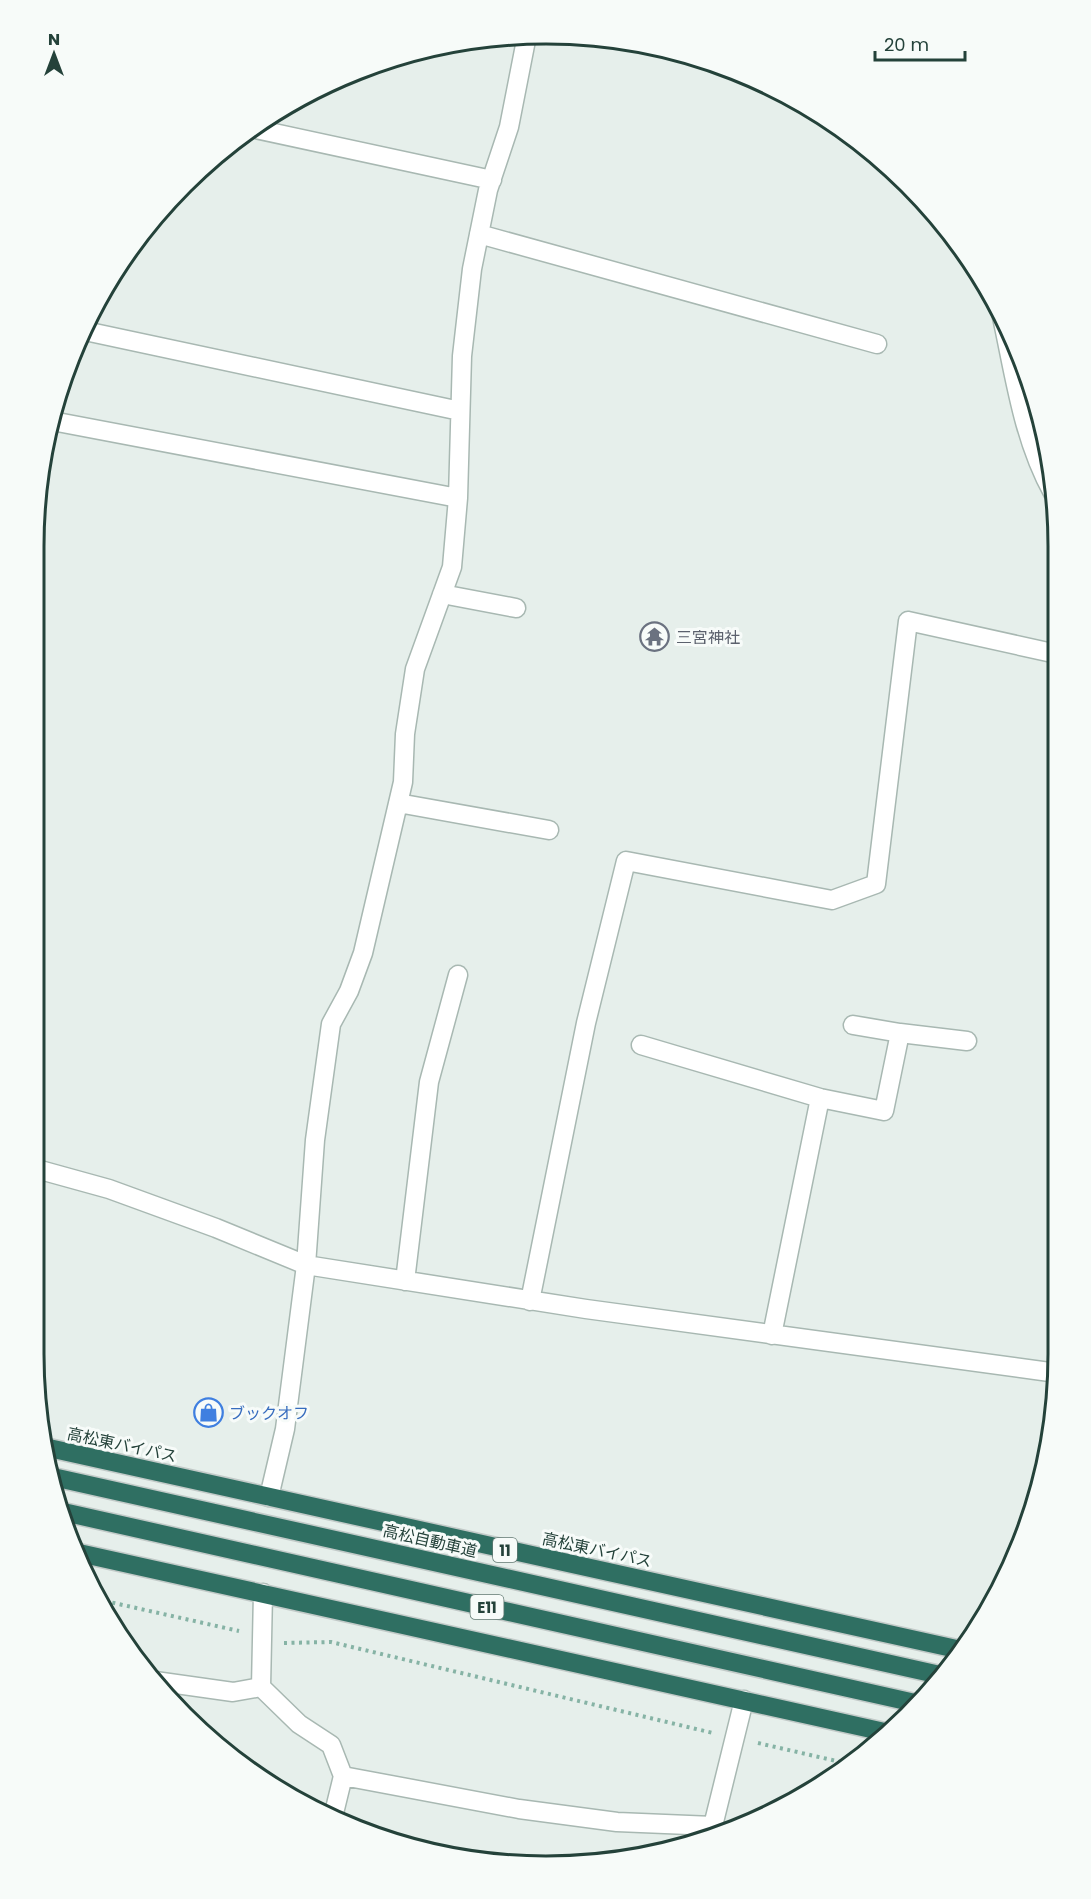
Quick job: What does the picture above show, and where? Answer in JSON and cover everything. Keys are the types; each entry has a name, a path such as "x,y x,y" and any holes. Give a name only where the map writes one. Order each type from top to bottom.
{"highway":[{"name":"高松東バイパス","path":"53,1449 952,1648"},
{"name":"高松自動車道","path":"60,1479 932,1673"},
{"name":"E11","path":"69,1512 907,1701"},
{"path":"86,1554 877,1730"}],"street":[{"path":"269,1497 285,1429 306,1265 315,1140 331,1024 349,991 363,953 398,803 415,669 452,567 458,498 462,356 472,269 492,180 509,128 525,45"},
{"path":"263,131 492,180"},
{"path":"479,234 877,344"},
{"path":"91,332 460,411"},
{"path":"1010,355 1019,400 1042,472"},
{"path":"59,423 458,498"},
{"path":"442,594 516,608"},
{"path":"530,1300 586,1023 626,861 832,900 876,884 908,621 1048,652"},
{"path":"398,803 549,830"},
{"path":"405,1281 429,1082 458,975"},
{"path":"853,1025 967,1041"},
{"path":"641,1045 820,1098 884,1111 900,1033"},
{"path":"772,1335 820,1098"},
{"path":"44,1171 109,1190 216,1228 306,1265 772,1335 1047,1372"},
{"path":"263,1593 261,1687 299,1724 331,1745 343,1776 335,1809"},
{"path":"167,1683 233,1692 261,1687"},
{"path":"713,1827 744,1700"},
{"path":"343,1776 530,1811 617,1822 705,1829"}],"path":[{"path":"110,1602 282,1643 331,1642 838,1761"}],"place":[{"name":"三宮神社","path":"655,637"},
{"name":"ブックオフ","path":"208,1413"}]}
